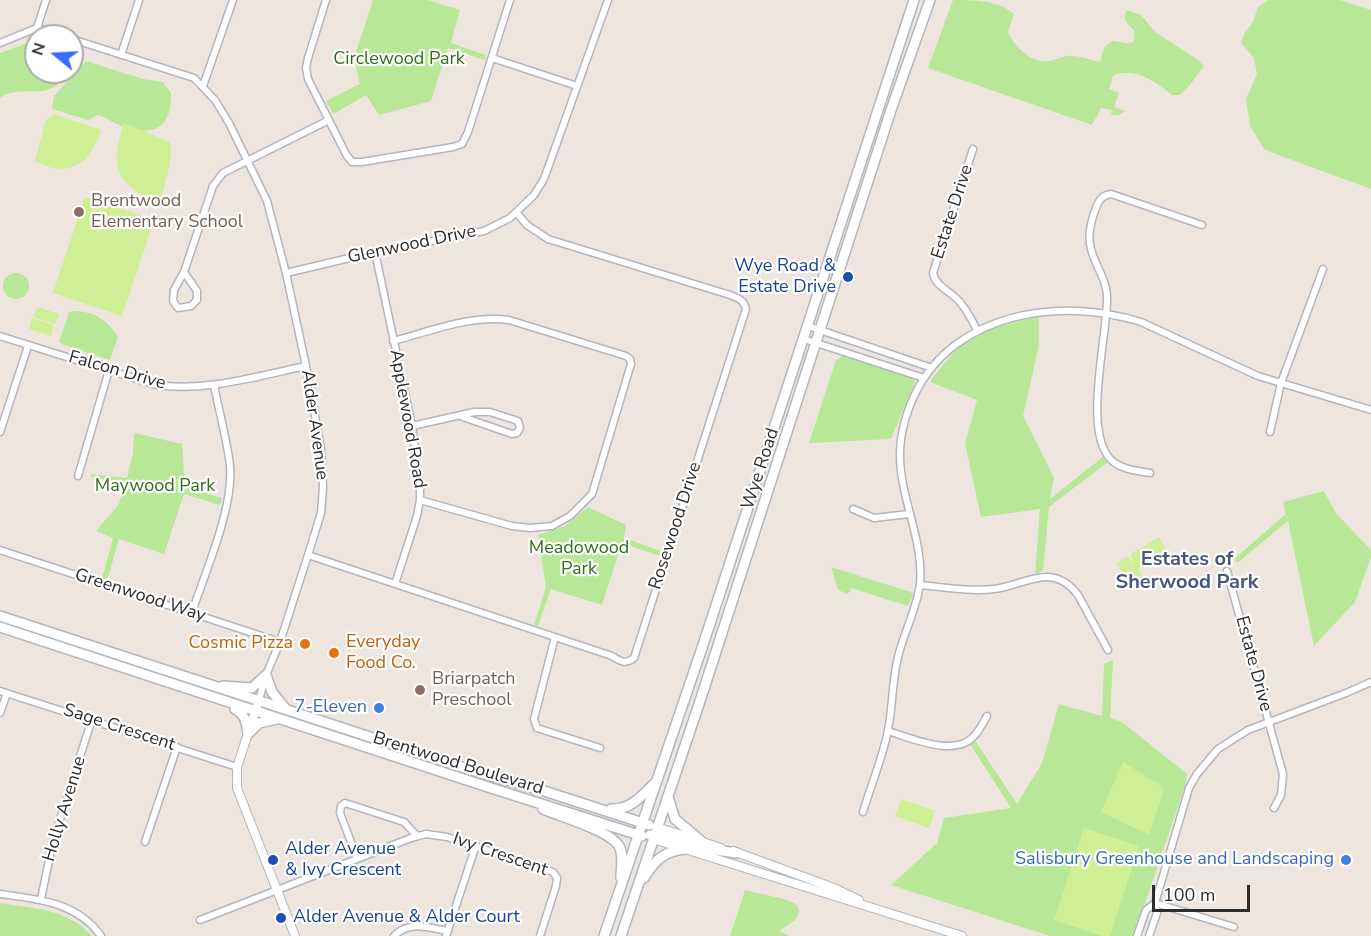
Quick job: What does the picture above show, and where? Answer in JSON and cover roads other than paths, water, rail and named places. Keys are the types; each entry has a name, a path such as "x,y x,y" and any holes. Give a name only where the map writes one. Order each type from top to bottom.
{"main road":[{"name":"Wye Road","path":"604,936 658,780 914,0"},
{"name":"Wye Road","path":"621,936 891,110 930,0"},
{"name":"Brentwood Boulevard","path":"0,616 468,769 597,807 643,823 655,833"},
{"name":"Brentwood Boulevard","path":"0,627 255,712 639,835 655,833"},
{"path":"218,687 252,687 266,675 272,692 285,708"},
{"path":"216,699 246,717 248,734"},
{"path":"248,734 259,723 278,719"},
{"path":"597,807 627,808 658,780"},
{"path":"671,784 668,797 672,814 680,824 701,841"},
{"path":"490,788 595,829 612,839 619,846 622,855 621,885"},
{"path":"655,833 703,848 736,853"},
{"path":"636,890 657,859 670,852 685,849"}],"street":[{"path":"38,24 46,0"},
{"path":"121,55 139,0"},
{"path":"203,86 233,0"},
{"path":"326,0 306,68 308,79 352,162 462,144 468,132 510,0"},
{"name":"Glenwood Drive","path":"286,273 375,252 484,231 510,218 534,195 544,179 608,0"},
{"path":"0,43 24,33"},
{"name":"Alder Avenue","path":"84,43 194,78 203,86 229,123 267,201 286,273 306,366 323,471 321,513 237,767 237,788 295,936"},
{"path":"492,58 577,86"},
{"path":"184,272 197,291 197,300 191,306 178,308 173,302 174,290 184,272 215,181 223,173 329,120"},
{"name":"Estate Drive","path":"973,149 933,273 939,285 960,302 977,330"},
{"path":"1150,473 1131,470 1109,458 1099,429 1097,394 1106,315 1106,285 1093,256 1089,236 1101,198 1111,194 1202,225"},
{"name":"Rosewood Drive","path":"308,555 612,656 621,662 634,658 746,309 740,299 730,295 548,239 527,225 516,212"},
{"name":"Applewood Road","path":"375,252 418,464 420,500 395,585"},
{"path":"1270,432 1281,383 1323,269"},
{"path":"863,812 888,731 898,656 920,585 920,560 900,467 901,440 907,413 924,378 949,350 977,330 997,321 1032,314 1063,312 1121,316 1141,322 1232,365 1281,383 1371,410"},
{"path":"393,341 473,320 497,318 626,356 630,359 631,364 592,494 570,516 552,526 530,528 512,526 420,500"},
{"path":"808,326 932,368"},
{"name":"Falcon Drive","path":"0,336 156,385 184,388 214,385 306,366"},
{"path":"804,339 924,378"},
{"path":"0,432 28,346"},
{"path":"78,476 109,370"},
{"path":"192,612 227,509 229,490 230,468 214,385"},
{"path":"412,426 474,412 490,412 518,421 520,428 517,433 512,434 460,416"},
{"path":"853,509 874,518 909,514"},
{"name":"Greenwood Way","path":"0,550 280,642"},
{"name":"Estate Drive","path":"1227,571 1283,774 1281,795 1274,808"},
{"path":"920,585 993,590 1038,577 1058,579 1073,588 1078,595 1108,651"},
{"path":"555,637 534,719 537,728 600,748"},
{"name":"Estate Drive","path":"1149,936 1157,913 1155,903 1186,795 1197,774 1218,749 1248,730 1371,682"},
{"path":"0,713 4,692"},
{"name":"Sage Crescent","path":"4,692 237,767"},
{"path":"888,731 929,744 959,746 974,738 987,716"},
{"name":"Holly Avenue","path":"41,899 53,842 92,719"},
{"path":"145,842 177,747"},
{"path":"357,858 340,813 341,806 345,803 404,822 417,836"},
{"name":"Brentwood Boulevard","path":"655,833 701,841 834,888 879,909"},
{"name":"Brentwood Boulevard","path":"655,833 685,849 962,936"},
{"name":"Ivy Crescent","path":"200,920 417,836 441,835 544,868 555,874 556,886 540,936"},
{"path":"394,936 413,925 447,934 476,845"},
{"path":"0,894 41,899 76,911 92,923 100,936"},
{"path":"1155,903 1234,927"},
{"name":"Estate Drive","path":"1137,936 1146,910 1155,903"}],"place":[{"name":"Brentwood Elementary School","path":"79,212"},
{"name":"Wye Road & Estate Drive","path":"848,277"},
{"name":"Cosmic Pizza","path":"305,644"},
{"name":"Everyday Food Co.","path":"334,653"},
{"name":"Briarpatch Preschool","path":"420,690"},
{"name":"7-Eleven","path":"379,708"},
{"name":"Alder Avenue & Ivy Crescent","path":"273,860"},
{"name":"Salisbury Greenhouse and Landscaping","path":"1346,860"},
{"name":"Alder Avenue & Alder Court","path":"281,918"}],"district":[{"name":"Estates of Sherwood Park","path":"1187,572"}],"park label":[{"name":"Circlewood Park","path":"399,60"},
{"name":"Maywood Park","path":"155,487"},
{"name":"Meadowood Park","path":"579,559"}]}
